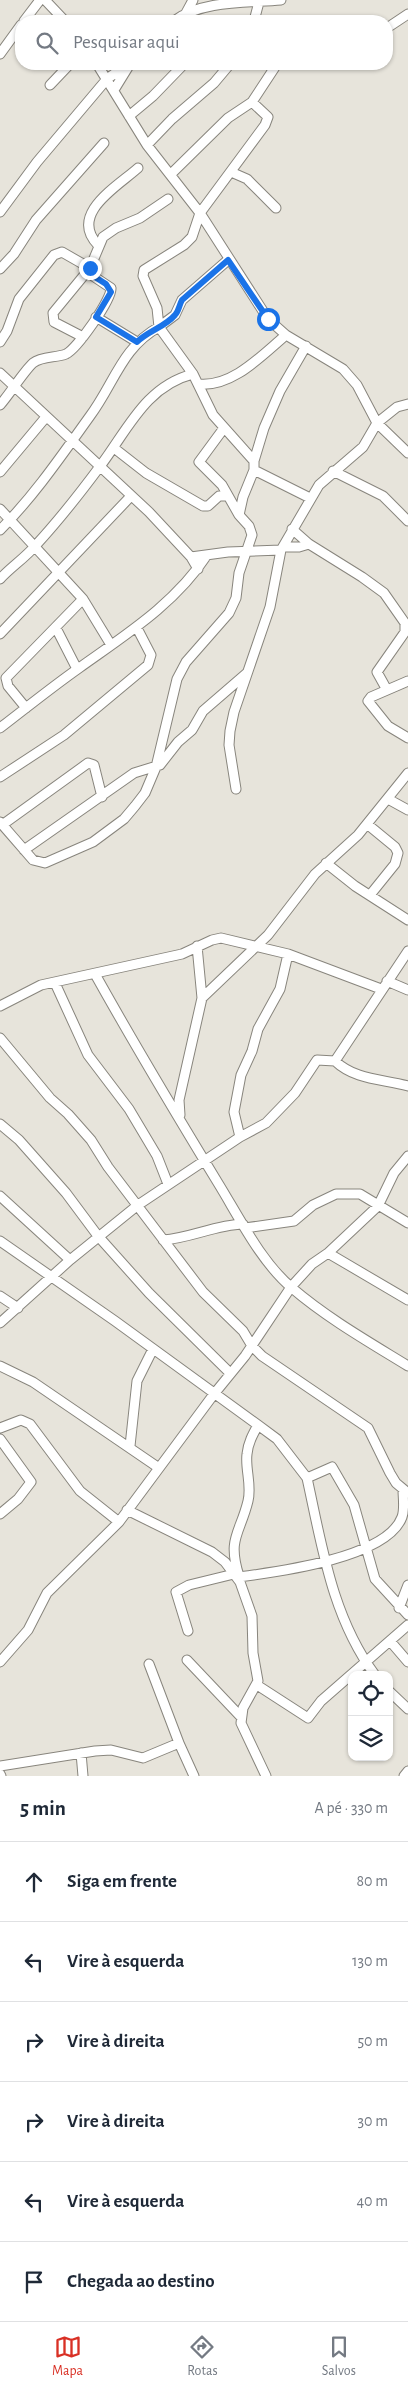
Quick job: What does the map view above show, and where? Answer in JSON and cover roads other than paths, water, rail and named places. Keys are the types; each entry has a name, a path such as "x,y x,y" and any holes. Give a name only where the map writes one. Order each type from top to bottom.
{"street":[{"path":"29,15 40,0"},
{"path":"45,0 59,15"},
{"path":"186,13 193,0"},
{"path":"183,15 216,4 281,0"},
{"path":"256,15 259,2"},
{"path":"404,22 408,14"},
{"path":"0,54 15,33"},
{"path":"50,84 64,70"},
{"path":"101,70 147,145 200,213 259,308 286,335 334,363 350,376 377,423 408,453"},
{"path":"0,212 37,162 106,79 120,70"},
{"path":"114,90 126,70"},
{"path":"130,116 178,70"},
{"path":"147,145 172,119 214,84 225,70"},
{"path":"171,174 228,118 252,102 273,70"},
{"path":"252,102 268,117 268,121 200,213 192,237 184,245 144,270 143,276 157,308 159,327 194,374 207,405 224,428 254,465 310,498"},
{"path":"0,268 14,254 36,220 104,143"},
{"path":"98,245 89,226 93,208 138,168"},
{"path":"231,172 247,179 276,208"},
{"path":"83,337 54,322 52,316 89,270 98,245 110,232 140,218 168,199"},
{"path":"0,342 7,331 19,299 54,255 62,252 111,288 110,295 83,337 68,353 33,363 0,405"},
{"path":"0,530 41,482 91,416 123,361 137,342 175,315 182,300 228,260"},
{"path":"96,317 137,342"},
{"path":"198,384 218,383 241,371 286,335"},
{"path":"239,515 242,497 254,465 264,428 280,391 306,346"},
{"path":"0,373 149,512 192,557 198,569"},
{"path":"0,579 35,546 114,448 137,411 150,398 170,383 194,374"},
{"path":"236,789 229,745 230,731 247,673 270,607 282,549 310,498 333,471 363,447 377,423 393,410 408,404"},
{"path":"0,472 46,417"},
{"path":"102,796 94,765 88,763 1,824 32,860 45,863 94,842 124,818 145,793 156,767 176,679 186,662 230,613 236,598 242,562 248,552 252,535 249,526 239,515 222,485 199,462 224,428"},
{"path":"114,448 146,472 203,506 208,506 219,496 228,496"},
{"path":"333,471 383,496 408,521"},
{"path":"0,634 59,574 130,496"},
{"path":"0,509 83,599 111,645"},
{"path":"292,529 309,544 362,576 384,594 405,623 405,632 377,672 387,690"},
{"path":"192,557 282,549 309,544"},
{"path":"0,728 77,669 137,628 198,569 207,555"},
{"path":"26,708 8,686 6,678 83,599"},
{"path":"56,628 77,669"},
{"path":"0,776 64,734 148,665 151,655 137,628"},
{"path":"24,850 134,773 156,767 163,762 178,742 192,730 203,711 247,673"},
{"path":"408,682 369,699 369,703 388,726 408,738"},
{"path":"202,998 279,923 306,884 366,824 388,800 408,773"},
{"path":"388,800 408,810"},
{"path":"366,824 395,847 398,853 395,864 370,895"},
{"path":"326,863 408,920"},
{"path":"0,1006 41,985 182,954 197,946 221,938 288,954 384,985 408,990"},
{"path":"181,1120 180,1100 202,998 197,946"},
{"path":"335,1061 408,951"},
{"path":"182,954 199,962"},
{"path":"240,1137 234,1112 241,1075 252,1052 258,1029 280,989 288,954"},
{"path":"95,974 204,1162 244,1226 291,1287 368,1342 408,1366"},
{"path":"55,983 88,1055 130,1109 157,1156 168,1184"},
{"path":"0,1038 50,1098 68,1114 91,1140 108,1167 203,1292 243,1331 252,1346 262,1356 368,1428 380,1456 396,1482 406,1492 402,1517 391,1530 365,1549 325,1562 189,1585 176,1592 188,1631"},
{"path":"0,1324 50,1277 138,1205 276,1115 295,1093 318,1060 335,1061 343,1069 359,1077 384,1079 408,1086"},
{"path":"0,1124 18,1140 66,1193 98,1236 200,1346 230,1373"},
{"path":"0,1662 28,1630 48,1593 119,1522 214,1394 245,1356 291,1287 312,1264 328,1252 378,1206 394,1173 408,1156"},
{"path":"163,1240 188,1236 216,1226 244,1226 294,1221 313,1205 336,1194 360,1194 408,1222"},
{"path":"0,1196 70,1260"},
{"path":"0,1241 153,1349 277,1440 307,1478 325,1562 340,1614 372,1671"},
{"path":"328,1252 408,1300"},
{"path":"0,1296 18,1308"},
{"path":"243,1331 261,1330"},
{"path":"130,1446 137,1381 153,1349"},
{"path":"245,1356 262,1356"},
{"path":"0,1366 34,1382 86,1420 130,1446 159,1468"},
{"path":"0,1428 21,1420 30,1424 80,1490 119,1522"},
{"path":"241,1717 257,1685 252,1616 238,1578 233,1558 233,1546 248,1500 246,1455 249,1442 258,1425"},
{"path":"0,1439 31,1482 18,1499 0,1514"},
{"path":"307,1478 330,1467 336,1471 354,1505 374,1579 399,1608 408,1615"},
{"path":"127,1510 212,1552 225,1562 238,1578"},
{"path":"399,1608 408,1585"},
{"path":"257,1685 308,1718 331,1691 366,1663 408,1625"},
{"path":"390,1641 408,1662"},
{"path":"187,1660 241,1717 244,1729 266,1776"},
{"path":"149,1664 194,1776"},
{"path":"393,1695 408,1709"},
{"path":"0,1766 111,1750 143,1758 179,1742"},
{"path":"81,1753 82,1776"},
{"path":"404,1776 408,1771"}]}
